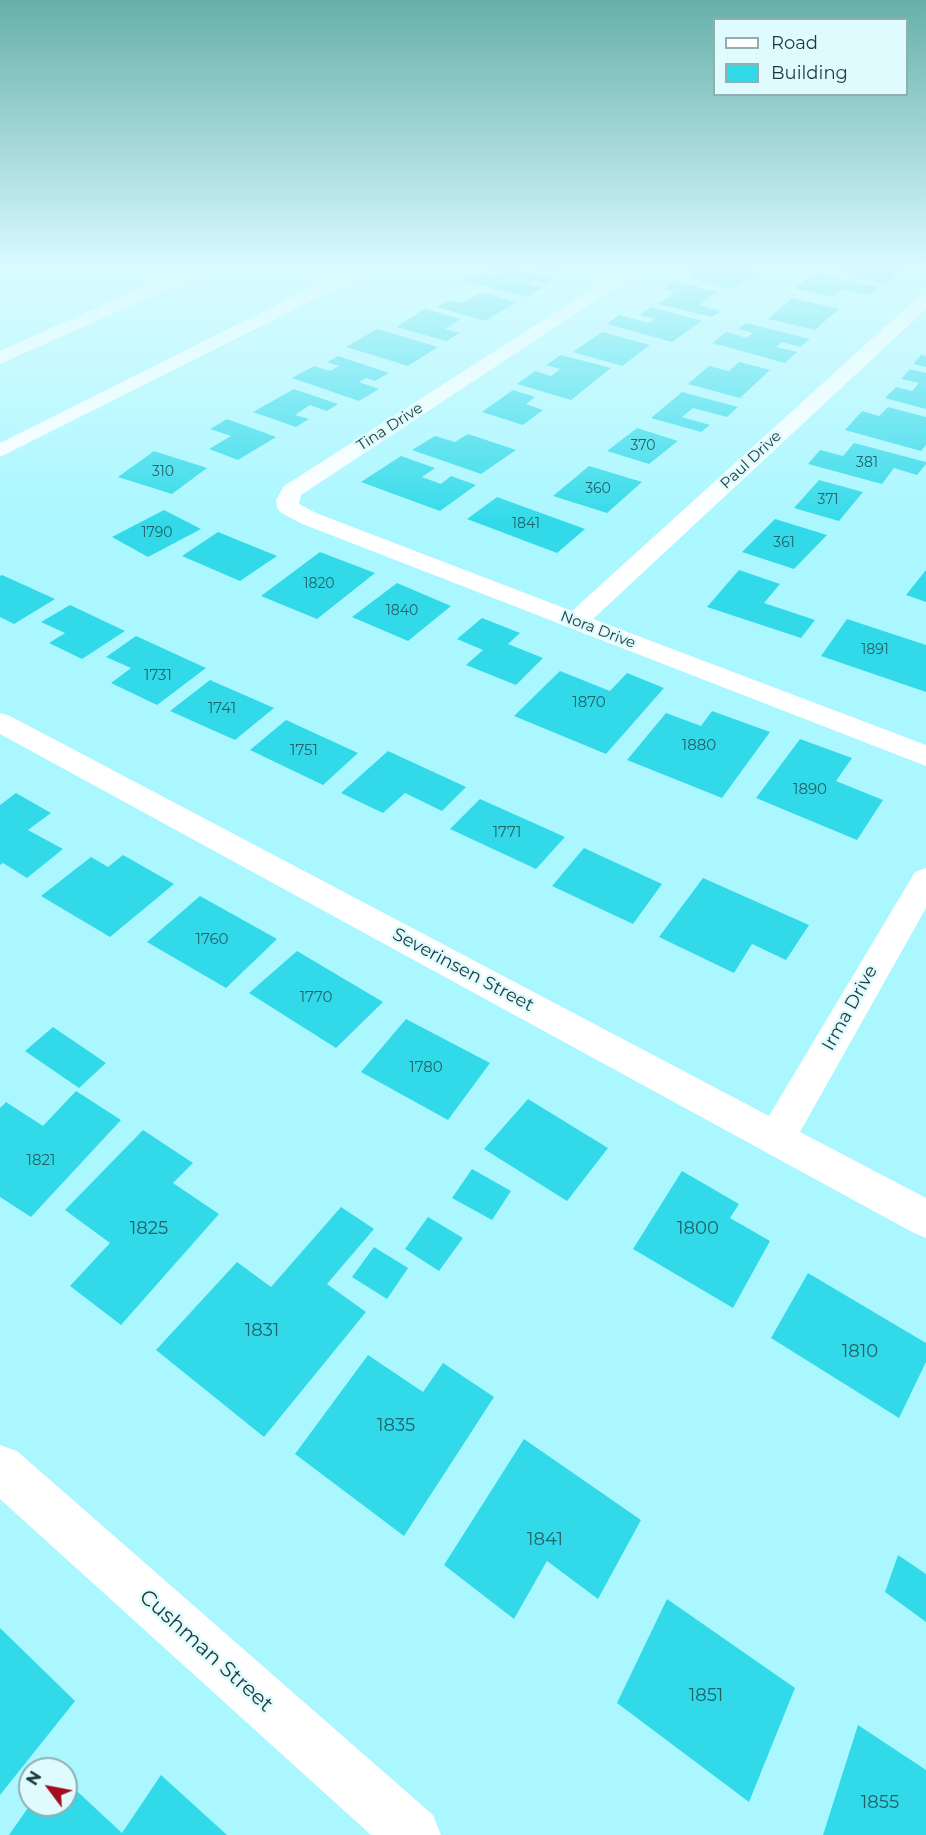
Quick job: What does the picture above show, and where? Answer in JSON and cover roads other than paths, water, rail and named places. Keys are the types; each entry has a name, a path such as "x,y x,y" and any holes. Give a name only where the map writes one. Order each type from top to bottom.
{"street":[{"path":"0,358 14,352"},
{"path":"0,451 197,352"},
{"name":"Tina Drive","path":"292,491 508,352"},
{"name":"Paul Drive","path":"576,621 869,352"},
{"name":"Nora Drive","path":"292,491 287,500 288,507 303,515 926,756"},
{"name":"Severinsen Street","path":"0,722 926,1219"},
{"name":"Irma Drive","path":"777,1138 926,880"},
{"name":"Cushman Street","path":"0,1468 413,1835"}]}
